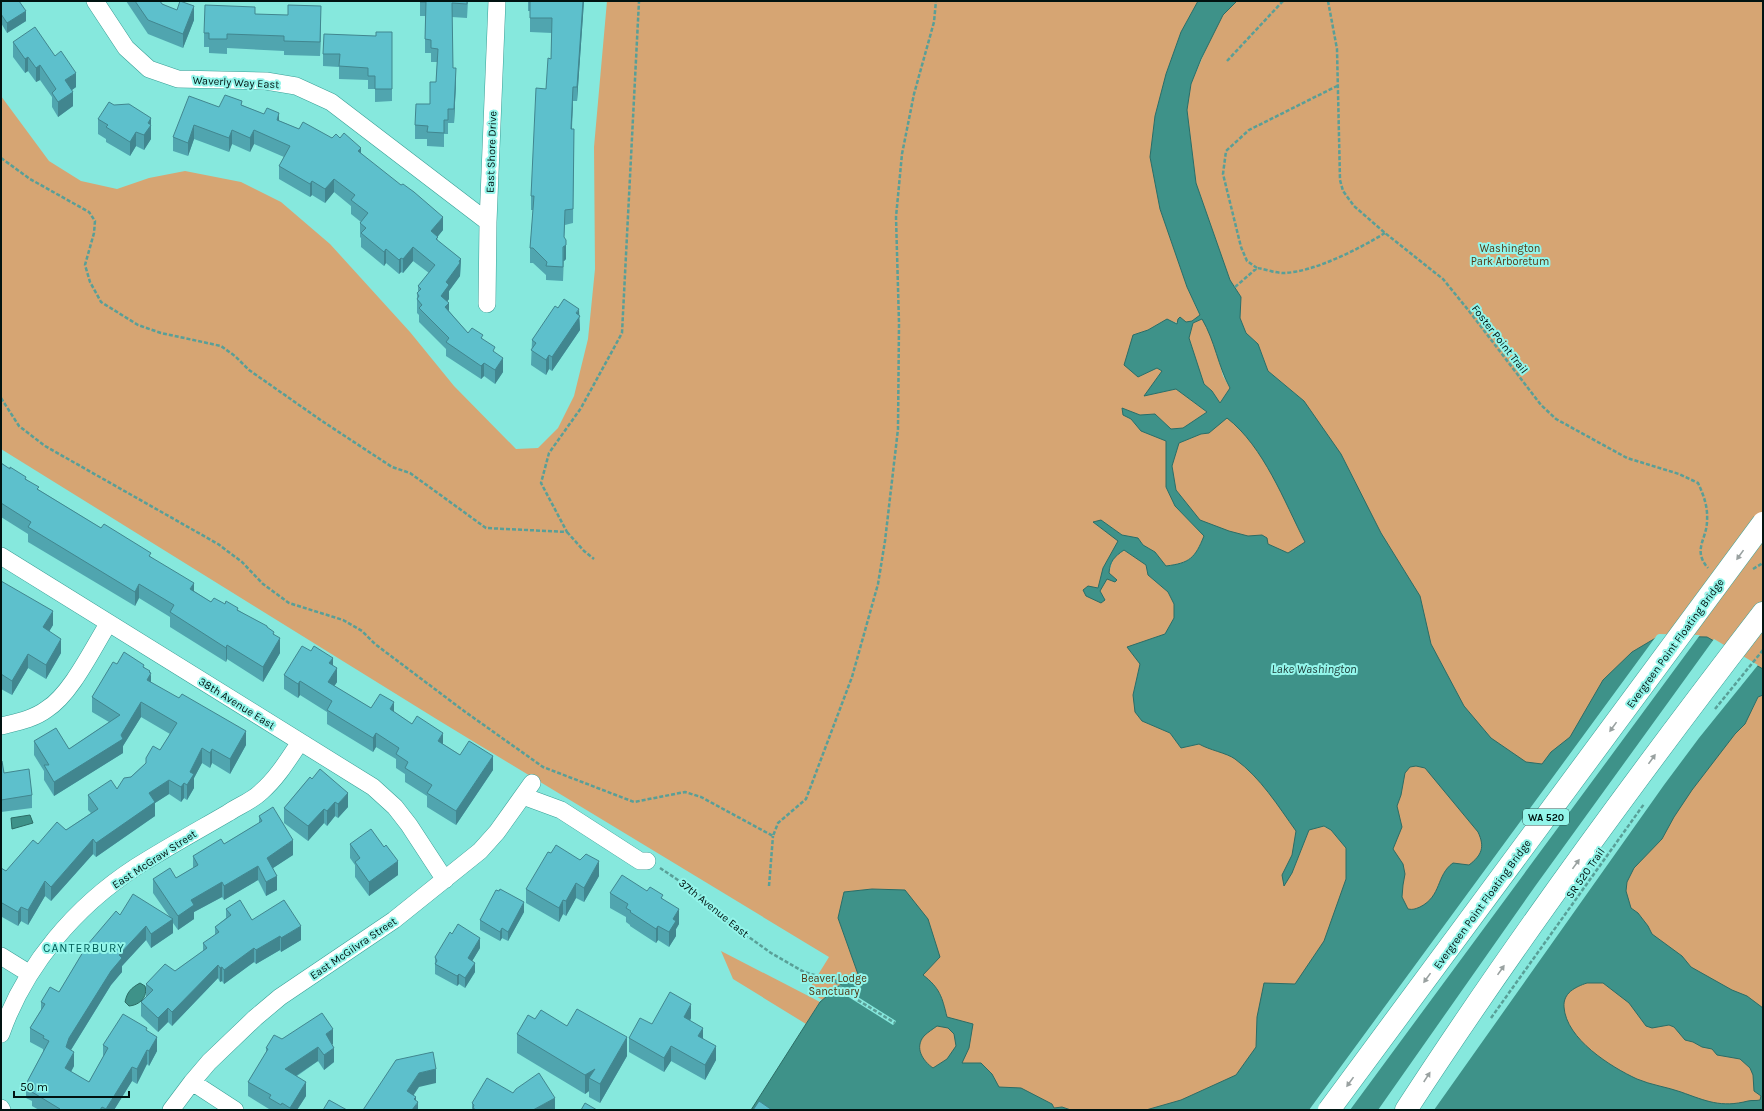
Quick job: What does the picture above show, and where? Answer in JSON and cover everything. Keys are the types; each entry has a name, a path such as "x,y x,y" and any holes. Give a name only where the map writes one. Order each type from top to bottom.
{"highway":[{"name":"Evergreen Point Floating Bridge","path":"1329,1110 1763,523"},
{"path":"1406,1110 1444,1052 1563,882 1689,709 1763,613"}],"street":[{"name":"Waverly Way East","path":"95,1 126,48 148,69 178,80 266,81 296,86 331,102 488,222"},
{"name":"East Shore Drive","path":"487,304 488,222 497,1"},
{"name":"38th Avenue East","path":"1,556 108,624 373,787 395,807 409,825 445,880"},
{"path":"1,726 26,720 48,709 70,686 108,624"},
{"name":"East McGraw Street","path":"1,1034 8,1014 30,974 62,930 102,892 136,867 260,793 283,769 300,742"},
{"name":"East McGilvra Street","path":"171,1110 209,1062 255,1018 280,997 394,920 445,880 488,843 527,790 640,861 647,861"},
{"path":"1,956 30,974"},
{"path":"192,1082 235,1110"}],"path":[{"path":"594,559 584,551 567,532 541,483 549,453 581,408 622,332 639,1"},
{"path":"768,886 773,836 778,823 806,800 852,677 878,584 885,541 898,429 899,322 896,217 902,154 914,94 934,22 936,1"},
{"path":"1227,61 1283,1"},
{"name":"Foster Point Trail","path":"1328,1 1337,49 1340,180 1343,191 1354,206 1385,233 1443,279 1470,311 1542,406 1556,419 1627,458 1679,474 1698,483 1706,499 1708,523 1701,543 1702,562 1712,573"},
{"path":"1338,86 1249,130 1226,151 1223,174 1241,247 1247,261 1257,268 1283,273 1305,271 1362,247 1385,233"},
{"path":"1,158 30,179 89,212 95,221 94,233 85,264 90,282 101,302 138,325 161,333 220,346 235,356 249,370 322,421 392,467 410,472 486,528 567,532"},
{"path":"1235,288 1257,268"},
{"path":"1,398 19,426 45,446 218,544 242,562 263,584 289,603 343,620 362,631 375,644 464,711 543,767 634,802 685,792 701,797 773,836"},
{"path":"1749,571 1763,563"},
{"path":"1713,711 1763,650"},
{"name":"SR 520 Trail","path":"1491,1019 1647,800"},
{"name":"37th Avenue East","path":"647,861 699,894 728,922 771,953 804,972 843,983"},
{"path":"835,981 848,994 895,1023"}],"green space":[{"name":"Beaver Lodge Sanctuary","path":"607,1 1198,1 1181,32 1166,74 1155,116 1150,157 1160,209 1187,287 1200,316 1192,321 1184,323 1176,323 1167,319 1148,330 1133,335 1138,377 1157,368 1162,371 1145,396 1176,389 1207,412 1183,428 1171,429 1155,414 1140,415 1122,408 1123,415 1131,419 1141,431 1166,441 1166,487 1175,506 1204,536 1198,550 1190,558 1180,563 1165,566 1155,552 1143,545 1138,538 1122,535 1101,520 1094,523 1119,541 1103,568 1099,586 1086,596 1093,599 1105,600 1100,591 1113,559 1124,550 1146,565 1148,575 1168,592 1174,604 1174,618 1165,634 1128,647 1140,664 1133,695 1142,721 1170,733 1181,748 1199,744 1208,730 1307,823 1292,873 1309,830 1323,826 1331,830 1346,848 1346,878 1310,1110 900,1110 905,890 872,889 844,892 838,918 859,977 838,1010 808,991 829,957 438,720 1,449 1,96 49,161 81,181 117,189 149,178 185,171 241,182 281,202 330,244 410,332 454,386 516,449 538,448 558,428 574,396 588,339 595,269 594,147"},
{"name":"Washington Park Arboretum","path":"1237,1 1763,1 1763,669 1707,637 1411,969 1364,865 1304,401 1268,371 1258,344 1246,333 1240,318 1241,297 1230,280 1196,183 1187,110 1191,84 1212,35 1223,15"},
{"path":"1203,319 1214,342 1223,376 1230,388 1220,403 1212,391 1204,384 1189,338 1193,323"},
{"path":"1224,411 1245,413 1324,549 1286,561 1200,521 1176,490 1172,466 1179,443 1201,434 1209,433"},
{"path":"1763,695 1763,1027 1625,941 1624,877 1752,710 1758,697"},
{"path":"721,951 820,1002 806,1024 733,979"},
{"path":"1561,965 1763,1051 1763,1110 1688,1110 1562,1039"}],"water":[{"name":"Lake Washington","path":"1198,1 1237,1 1223,15 1201,59 1191,84 1187,110 1196,183 1230,280 1241,297 1240,318 1246,333 1258,344 1268,371 1304,401 1341,454 1381,533 1420,596 1431,644 1464,706 1491,738 1526,762 1542,764 1551,752 1570,737 1603,680 1632,652 1659,636 1707,637 1763,669 1763,695 1758,697 1745,724 1735,734 1692,790 1674,817 1662,839 1634,868 1627,882 1626,891 1631,908 1638,913 1652,934 1682,956 1691,967 1732,990 1747,996 1763,1008 1763,1110 1146,1110 1181,1100 1236,1075 1256,1047 1257,1017 1264,983 1295,984 1324,941 1346,879 1346,848 1331,830 1324,826 1309,830 1292,873 1284,886 1282,875 1292,855 1296,831 1276,802 1261,784 1232,757 1199,744 1181,748 1170,733 1142,721 1135,712 1133,695 1140,664 1127,647 1165,634 1174,618 1174,604 1168,592 1148,575 1146,565 1124,550 1113,560 1110,565 1109,573 1117,580 1115,582 1107,579 1100,591 1105,600 1101,603 1086,596 1083,590 1088,586 1098,588 1103,568 1118,541 1093,522 1101,520 1122,535 1138,538 1143,545 1155,552 1166,566 1181,563 1191,558 1198,550 1204,536 1175,506 1166,487 1166,441 1141,431 1131,419 1123,415 1122,408 1140,415 1155,414 1171,429 1183,428 1207,412 1176,389 1144,396 1162,371 1157,368 1138,377 1124,365 1133,335 1148,330 1167,319 1177,324 1180,317 1186,322 1192,321 1200,315 1187,287 1160,209 1150,157 1155,116 1166,74 1181,32","holes":["1202,319 1230,388 1220,403 1212,391 1204,384 1189,338 1193,323","1227,418 1240,430 1252,444 1272,476 1305,542 1288,553 1268,544 1267,538 1262,535 1248,536 1229,531 1200,520 1176,490 1172,466 1179,443 1201,434 1209,433","1416,766 1425,768 1478,832 1482,846 1477,858 1469,865 1453,863 1444,873 1432,897 1420,907 1415,909 1408,909 1402,897 1405,874 1403,864 1393,849 1402,827 1397,806 1401,795 1405,773 1410,767","1587,983 1603,983 1629,1003 1646,1026 1652,1028 1669,1025 1674,1027 1685,1040 1702,1047 1712,1049 1717,1055 1740,1059 1750,1068 1753,1075 1754,1091 1761,1096 1760,1100 1722,1104 1642,1081 1615,1067 1581,1041 1567,1019 1564,1007 1565,998 1571,991"]},
{"path":"30,815 33,823 12,829 11,818"},
{"path":"872,889 905,890 928,919 940,957 923,975 940,993 947,1017 973,1024 969,1048 962,1063 981,1063 992,1074 999,1087 1021,1088 1052,1104 1054,1108 1062,1107 1071,1110 751,1110 820,1002 841,984 859,977 838,918 844,892","holes":["937,1026 948,1028 954,1034 956,1046 947,1059 933,1068 926,1062 921,1054 921,1041 924,1036"]},
{"path":"140,983 145,986 146,990 144,997 137,1004 129,1006 125,1002 128,993"}],"pier":[{"path":"1657,635 1700,635 1350,1110 1309,1110"},
{"path":"1714,639 1758,665 1699,738 1664,785 1434,1110 1378,1110 1536,885"},
{"path":"850,992 896,1021 895,1023 893,1025 847,996"}],"building":[{"path":"1,1 19,1 26,11 7,23 1,14"},
{"path":"135,1 160,1 162,4 177,10 180,1 194,6 183,34 148,20"},
{"path":"420,1 467,1 467,4 452,3 453,68 456,68 454,109 448,109 448,120 444,120 444,133 427,132 428,126 415,125 416,104 430,104 430,82 436,82 438,49 431,48 431,40 425,39 426,2"},
{"path":"530,1 583,1 577,87 573,87 571,129 574,129 573,209 565,210 564,237 566,240 566,245 563,247 563,267 546,266 547,262 533,248 530,248 534,196 531,196 536,88 546,89 548,58 551,59 552,18 530,18"},
{"path":"205,5 255,7 255,14 288,15 288,5 321,6 320,42 284,41 284,36 227,34 227,39 209,39 209,33 204,33"},
{"path":"35,27 55,56 61,51 76,73 65,80 73,92 58,102 52,93 56,89 40,65 36,68 28,57 25,59 13,42"},
{"path":"376,32 392,32 392,89 375,89 375,76 368,76 368,68 339,66 340,54 323,54 324,34 376,36"},
{"path":"225,95 242,101 241,105 264,114 267,108 279,113 277,120 299,129 303,122 332,138 336,134 340,138 344,133 361,148 358,151 401,185 403,184 414,192 443,217 431,231 438,237 436,239 461,259 459,261 460,263 446,282 449,285 441,296 449,303 445,307 468,333 472,328 483,335 481,338 495,347 493,351 503,358 495,370 484,363 481,366 446,342 449,338 419,308 422,305 417,299 419,296 417,293 421,289 418,286 435,265 413,247 403,259 401,258 399,260 386,249 384,252 361,233 366,228 360,223 368,213 351,200 355,195 334,179 325,189 312,181 310,184 279,166 290,146 254,130 250,138 232,130 229,138 194,125 188,143 173,137 189,96 219,107"},
{"path":"109,102 114,105 129,104 151,118 148,123 151,125 144,135 136,132 130,142 106,127 108,125 98,119"},
{"path":"564,299 579,309 576,313 580,316 552,357 549,355 546,360 531,350 536,343 532,340 555,306 558,308"},
{"path":"1,463 26,477 25,479 39,487 37,489 101,528 104,524 151,553 149,556 194,583 190,589 211,602 214,598 225,604 226,601 238,608 237,610 267,626 274,632 273,634 280,638 263,667 227,645 226,648 170,612 174,605 139,584 135,592 28,527 31,522 1,503"},
{"path":"1,581 53,611 43,627 61,639 46,665 28,654 12,681 1,674"},
{"path":"302,646 311,651 314,646 333,658 329,663 337,668 328,682 371,708 380,694 394,702 390,709 412,724 417,716 443,733 438,741 460,755 469,741 493,756 456,811 427,793 432,785 405,768 408,762 396,754 399,748 376,733 373,738 327,710 332,701 300,681 298,684 284,675"},
{"path":"124,652 144,665 143,667 150,671 149,672 151,673 147,680 179,698 182,694 246,731 230,759 212,749 210,753 202,748 190,772 194,774 187,785 184,783 181,787 169,780 149,793 155,802 96,843 93,839 51,887 45,881 28,910 21,907 18,912 2,903 1,905 1,868 6,871 33,840 38,844 57,822 66,830 98,809 88,795 111,780 117,789 124,778 131,777 146,763 146,758 153,746 160,750 177,723 141,702 121,735 123,739 54,782 44,765 49,765 34,741 56,728 69,749 120,715 92,697 113,662 117,664"},
{"path":"1,761 4,773 29,769 32,795 1,800"},
{"path":"320,769 348,793 338,804 335,802 327,811 324,809 308,826 284,808 310,777 312,779"},
{"path":"273,807 293,840 267,858 277,876 266,882 258,866 224,886 222,882 191,900 194,905 178,916 153,879 170,868 176,878 198,865 193,856 221,839 224,844 262,821 259,816"},
{"path":"371,829 384,847 386,845 398,861 369,882 355,862 360,858 350,844"},
{"path":"556,845 580,860 586,854 599,861 584,888 576,883 566,901 563,900 559,908 526,889 548,852 551,853"},
{"path":"622,875 647,891 650,887 663,895 661,898 679,909 673,919 676,921 669,932 658,926 656,929 630,912 631,911 626,908 628,904 610,893"},
{"path":"500,889 524,902 508,932 502,928 500,932 480,920 496,890 499,891"},
{"path":"133,894 173,919 151,934 146,926 119,955 122,958 111,971 69,1038 66,1047 74,1052 65,1068 89,1082 108,1048 103,1045 123,1014 147,1028 146,1030 157,1037 149,1051 147,1050 137,1069 132,1067 106,1109 102,1107 100,1110 59,1110 60,1109 32,1092 34,1088 26,1084 49,1041 43,1038 44,1036 30,1028 45,1004 41,1002 50,987 59,992 83,952 82,951 116,911 120,915"},
{"path":"240,900 252,920 284,900 301,926 256,950 254,948 224,970 218,965 172,1012 168,1008 158,1018 141,1002 153,990 146,984 165,964 175,971 207,948 203,943 219,932 215,927 231,915 226,909"},
{"path":"458,924 480,938 468,958 475,963 465,978 459,974 457,976 435,964 437,961 435,957 450,932 452,934"},
{"path":"670,992 691,1004 684,1017 703,1028 698,1036 716,1046 705,1065 671,1046 664,1058 629,1038 640,1018 652,1024"},
{"path":"577,1009 627,1037 600,1084 589,1078 595,1069 585,1075 517,1034 528,1015 535,1019 541,1010 567,1026"},
{"path":"322,1013 333,1029 326,1034 334,1048 324,1055 318,1047 285,1069 306,1082 290,1108 269,1098 271,1095 248,1082 268,1049 266,1048 274,1035 282,1039"},
{"path":"433,1052 436,1069 419,1073 407,1091 416,1097 414,1099 418,1102 412,1110 363,1110 396,1060"},
{"path":"539,1073 555,1098 533,1110 476,1110 473,1108 474,1105 472,1103 487,1078 513,1093 516,1089"},
{"path":"329,1100 347,1110 323,1110"},
{"path":"759,1101 772,1110 753,1110"},
{"path":"585,1103 597,1110 581,1110"}],"district":[{"name":"CANTERBURY","path":"84,948"}]}
